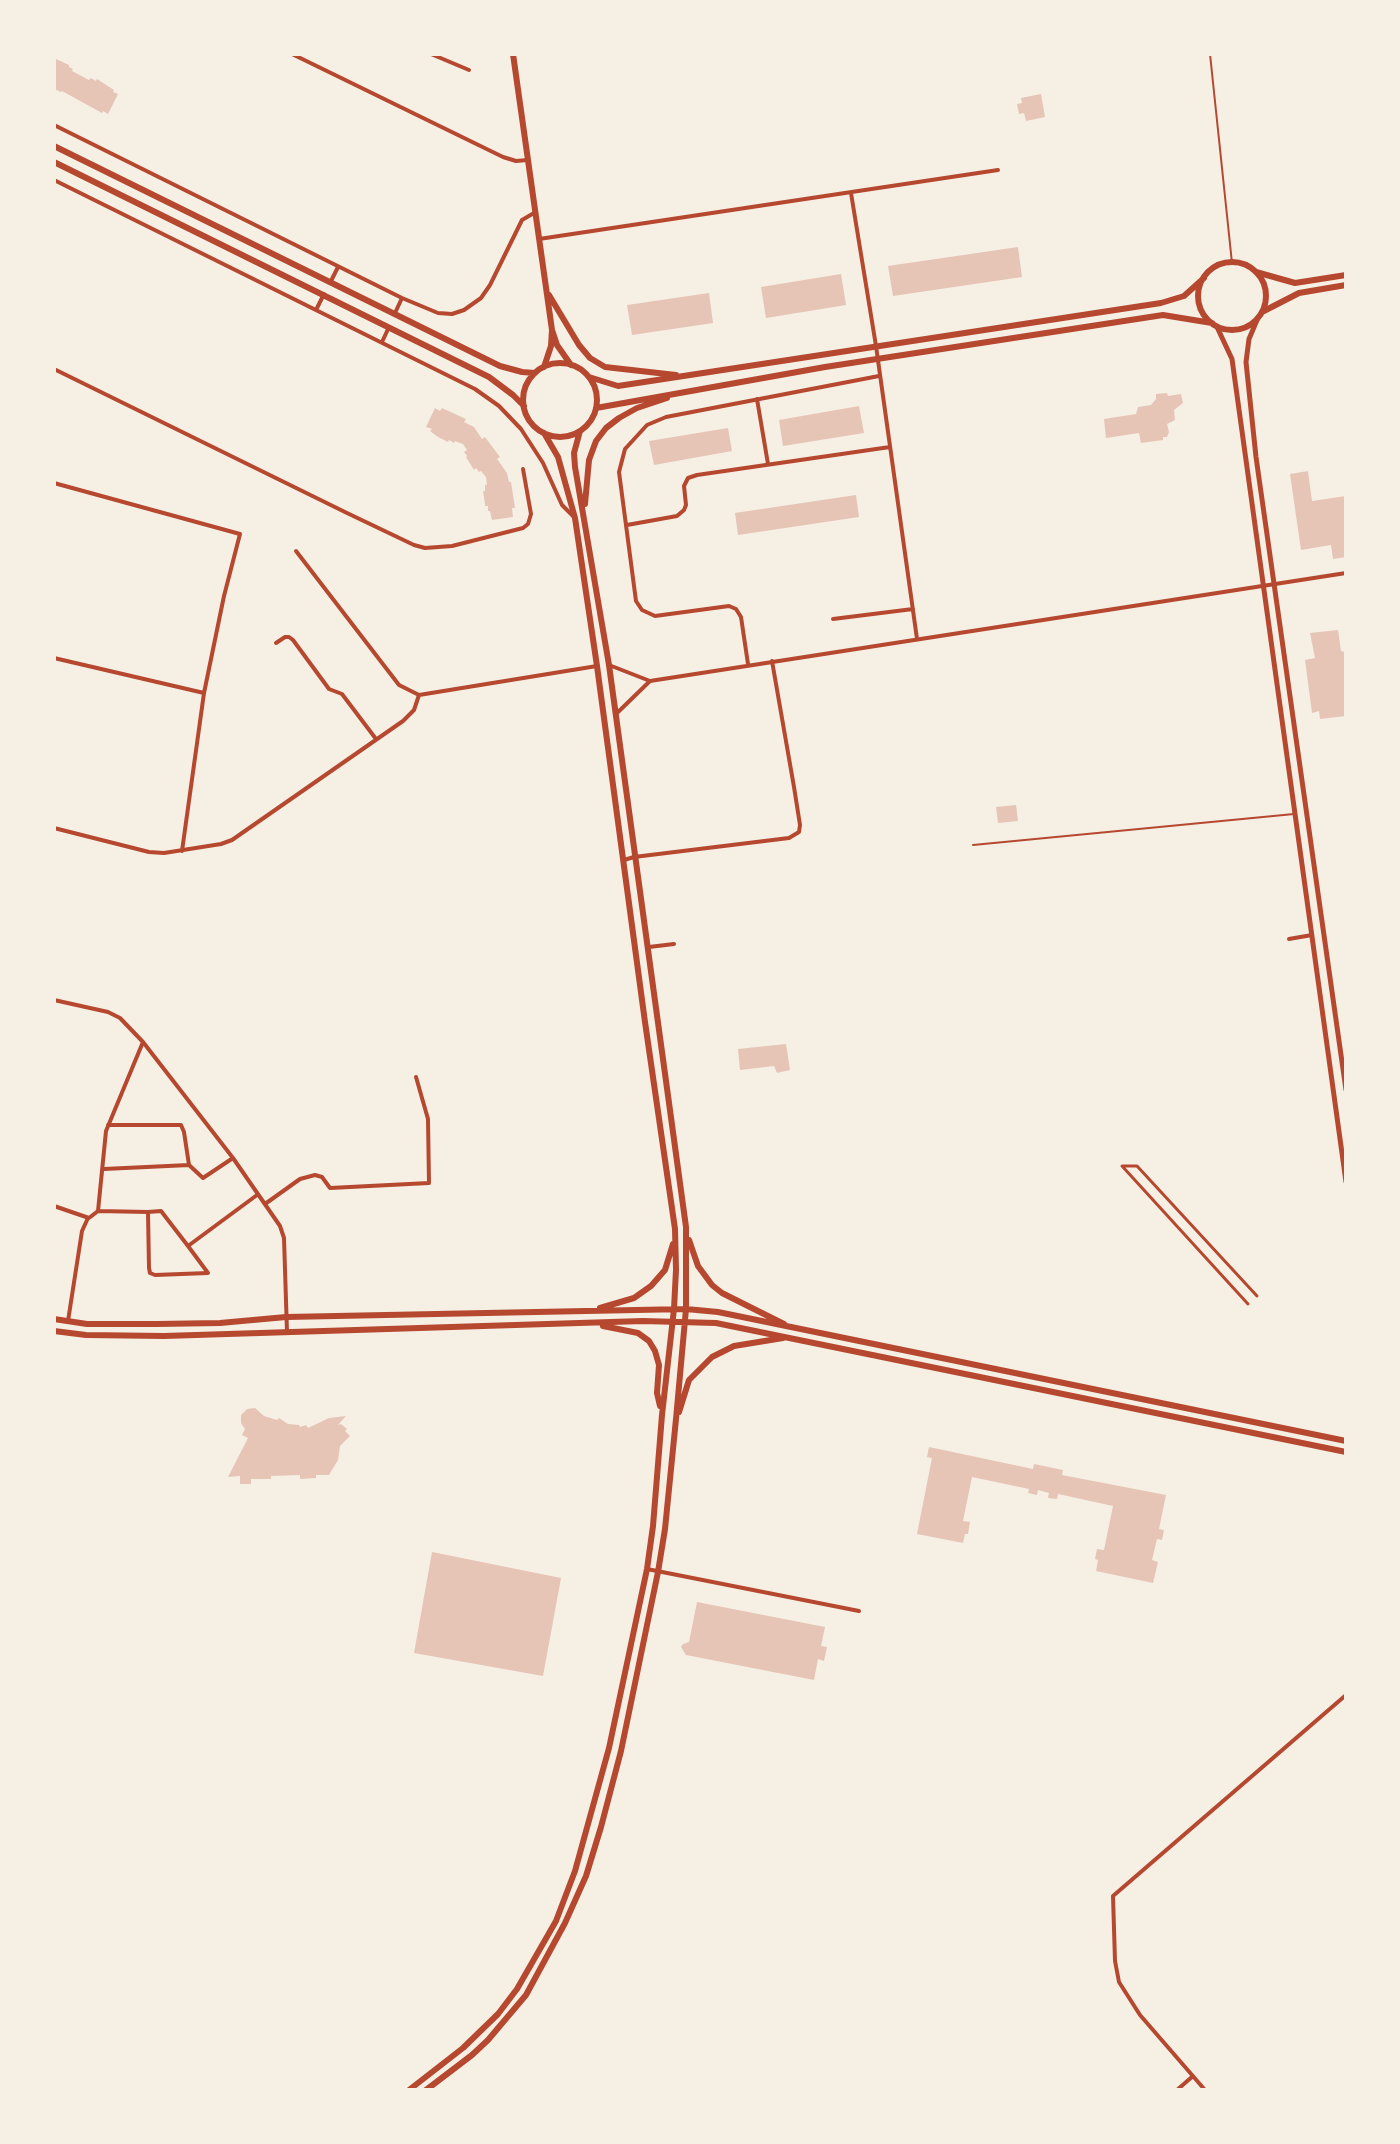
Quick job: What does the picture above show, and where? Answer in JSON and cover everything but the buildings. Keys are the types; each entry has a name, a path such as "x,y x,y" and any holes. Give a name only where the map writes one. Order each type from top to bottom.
{"main road":[{"path":"513,54 552,330 557,345 571,365"},
{"path":"54,146 500,366 535,373"},
{"path":"54,162 489,377 524,406 529,419 544,433 558,457 575,518 675,1229 674,1309 653,1526 647,1569 609,1748 575,1871 556,1921 517,1989 498,2014 463,2048 409,2090"},
{"path":"589,377 618,386 1161,303 1184,296 1213,269 1232,263 1295,283 1346,275"},
{"path":"596,408 877,359 1163,315 1235,330 1247,327 1262,312 1266,300 1265,287 1255,272"},
{"path":"1204,278 1199,290 1199,303 1204,314 1215,325"},
{"path":"1262,312 1299,293 1346,285"},
{"path":"546,290 590,358 605,367 688,376"},
{"path":"544,367 551,346 552,330"},
{"path":"524,406 525,388 535,373 544,367 557,363 571,365 589,377 596,392 596,408 590,421 580,431 565,436 544,433"},
{"path":"584,516 589,460 596,441 606,428 637,408 691,391"},
{"path":"426,2090 472,2055 526,1995 565,1923 586,1876 621,1751 658,1572 676,1419 686,1309 686,1227 609,665 574,453 580,431"},
{"path":"686,1227 698,1266 712,1285 790,1328"},
{"path":"587,1312 623,1303 651,1286 667,1264 675,1229"},
{"path":"54,1319 87,1324 157,1324 220,1323 286,1317 674,1309 718,1312 1346,1441"},
{"path":"54,1331 86,1335 164,1336 673,1321 716,1323 1346,1452"},
{"path":"588,1324 628,1330 649,1341 659,1360 657,1393 662,1415"},
{"path":"676,1419 689,1380 712,1357 734,1346 790,1338"}],"street":[{"path":"292,54 503,157 516,161 528,160"},
{"path":"431,54 469,70"},
{"path":"54,125 338,267 438,313 452,314 469,308 481,298 522,220 534,213"},
{"path":"539,239 998,170"},
{"path":"54,180 461,380 499,406 515,422 532,445 562,505 575,518"},
{"path":"851,193 917,639"},
{"path":"330,283 338,267"},
{"path":"316,310 324,294"},
{"path":"395,313 402,298"},
{"path":"1257,320 1249,339 1246,362 1274,584 1346,1090"},
{"path":"1215,325 1232,359 1346,1182"},
{"path":"382,342 389,327"},
{"path":"54,369 425,548 452,546 523,528 528,524 531,514 523,469"},
{"path":"749,665 741,617 736,609 729,606 655,616 642,610 636,601 619,472 625,449 647,425 666,417 879,376"},
{"path":"757,399 768,465"},
{"path":"626,525 677,516 686,505 684,486 688,478 697,475 890,447"},
{"path":"54,483 240,534 204,693 182,851"},
{"path":"296,551 399,685 419,695 597,666"},
{"path":"609,665 650,681 1346,573"},
{"path":"833,619 913,609"},
{"path":"276,643 285,637 293,640 329,689 342,694 376,739"},
{"path":"54,658 204,693"},
{"path":"624,860 789,838 799,832 772,661"},
{"path":"615,715 650,681"},
{"path":"54,828 140,851 164,853 211,847 232,840 403,721 414,710 419,695"},
{"path":"1289,939 1312,935"},
{"path":"646,947 674,944"},
{"path":"54,1000 108,1012 120,1018 143,1042 233,1158 280,1226 284,1238 287,1332"},
{"path":"98,1211 104,1138 143,1042"},
{"path":"265,1204 308,1176 322,1177 330,1188 429,1183 428,1119 416,1077"},
{"path":"108,1125 181,1125 189,1165 203,1178 233,1158"},
{"path":"103,1169 189,1165"},
{"path":"1248,1304 1122,1166 1137,1166 1257,1296"},
{"path":"188,1246 258,1194"},
{"path":"54,1206 89,1218"},
{"path":"68,1321 82,1231 89,1218 98,1211 161,1211 208,1273 150,1273 148,1212"},
{"path":"647,1569 859,1611"},
{"path":"1205,2090 1140,2015 1119,1982 1115,1961 1113,1896 1346,1695"},
{"path":"1177,2090 1194,2076"}],"lane":[{"path":"1210,54 1232,263"},
{"path":"973,845 1295,814"}]}
